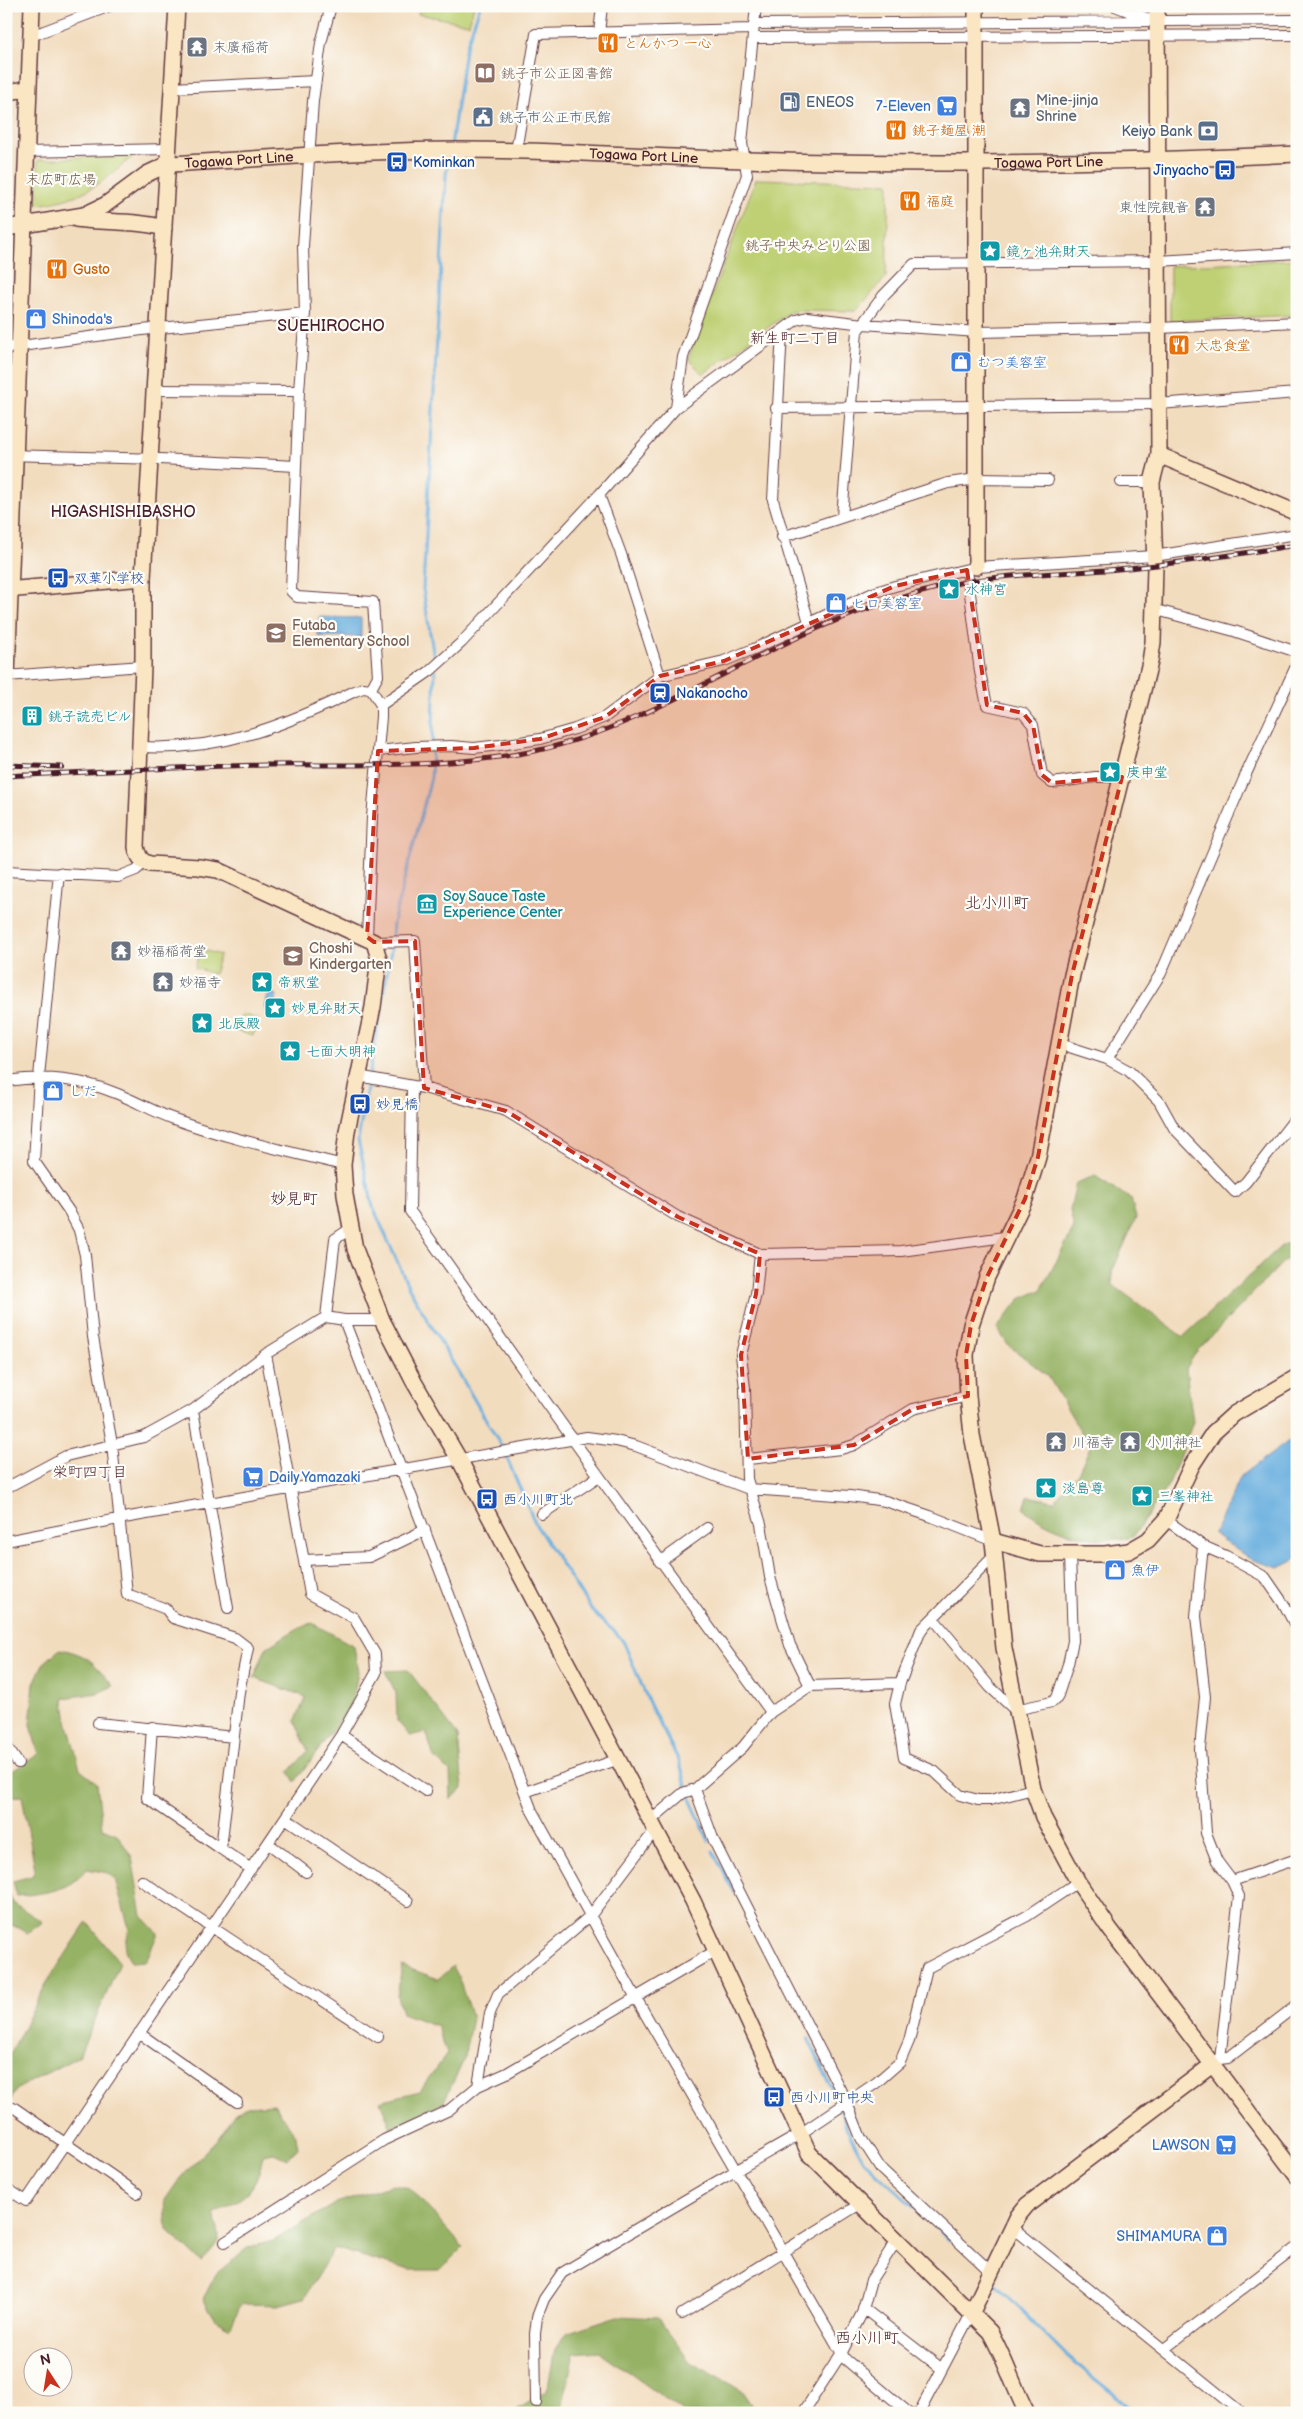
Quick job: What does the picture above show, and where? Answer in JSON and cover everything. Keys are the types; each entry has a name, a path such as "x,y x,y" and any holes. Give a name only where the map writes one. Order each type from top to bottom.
{"street":[{"path":"32,6 22,226 12,348 6,676 144,666"},
{"path":"31,36 110,6"},
{"path":"177,6 143,578 144,666 136,848 138,856 144,863 218,870 370,939 415,941 424,1088"},
{"path":"331,6 321,43 316,81 303,246 304,314 291,591 296,597 373,602 378,676 371,689"},
{"path":"599,33 602,6"},
{"path":"676,408 683,358 748,174 742,143 756,6"},
{"path":"976,6 977,479 972,569 980,672 988,705 1023,713 1033,725 1042,775 1052,783 1095,777 1122,777"},
{"path":"1115,6 1157,30 1297,20"},
{"path":"1157,6 1159,455 1152,482 1154,556 1153,642 1150,662 1072,975 1038,1157 1025,1199 1005,1237 976,1305 971,1325 966,1355 968,1396 972,1435 994,1548 1004,1648 1015,1710 1033,1789 1047,1824 1078,1882 1109,1928 1216,2062 1297,2176"},
{"path":"516,150 536,34 753,30 1157,30 1297,35"},
{"path":"172,88 316,81"},
{"path":"6,92 28,89"},
{"path":"25,152 169,148"},
{"name":"Togawa Port Line","path":"6,228 73,218 105,205 147,174 168,164 310,155 516,150 745,160 976,164 1158,160 1297,154"},
{"path":"73,218 103,223 150,224 164,228"},
{"path":"842,517 857,331 883,296 914,264 1158,261 1297,253"},
{"path":"12,348 158,329 304,314"},
{"path":"381,704 447,657 599,495 676,408 796,320 807,317 863,324 978,332 1158,328 1297,322"},
{"path":"782,332 776,408 773,500 782,537 809,622"},
{"path":"154,390 299,392"},
{"path":"776,408 1159,404 1297,393"},
{"path":"10,455 296,466"},
{"path":"1159,455 1297,513"},
{"path":"782,537 948,483 977,479 1048,480"},
{"path":"1121,482 1152,482"},
{"path":"599,495 621,554 660,676"},
{"path":"378,751 451,746 474,748 540,739 606,716 660,676 724,661 756,648 809,622 895,586 972,569 1154,556 1297,534"},
{"path":"8,590 143,578"},
{"path":"1153,608 1234,631 1297,652"},
{"path":"1107,1059 1161,973 1246,774 1297,664"},
{"path":"141,747 167,748 211,744 243,737 304,716 363,688 371,689 381,704 372,817 370,939 379,959 373,1007 347,1131 343,1165 350,1229 365,1279 382,1320 414,1382 459,1459 619,1759 717,1950 800,2134 814,2158 972,2312 990,2332 1001,2350 1026,2413"},
{"path":"6,871 118,877 136,870 144,863"},
{"path":"59,873 39,1077 34,1161 69,1210 79,1230 85,1254 92,1337 112,1444 126,1594 166,1609 173,1618 235,1638 248,1648 239,1692 221,1849"},
{"path":"1060,1044 1107,1059 1129,1071 1159,1101 1174,1128 1235,1192 1246,1182 1297,1116"},
{"path":"358,1076 424,1088 506,1111 678,1217 760,1254 901,1251 1005,1237"},
{"path":"6,1081 39,1077 72,1080 116,1093 172,1119 343,1165"},
{"path":"412,1086 410,1211 660,1562 771,1712"},
{"path":"326,1316 334,1239 350,1229"},
{"path":"760,1254 756,1294 741,1355 748,1459 747,1479 762,1524 770,1577 790,1646 810,1686"},
{"path":"6,1488 66,1456 144,1437 194,1410 266,1354 326,1316 344,1320 382,1320"},
{"path":"344,1320 532,1811 636,1998 841,2354 869,2381 910,2413"},
{"path":"6,2188 26,2201 342,1736 376,1673 375,1654 354,1618 310,1594 266,1354"},
{"path":"6,1541 118,1519 572,1439 602,1438 636,1446 749,1488 850,1496 885,1501 930,1516 994,1548 1040,1554 1070,1555 1129,1551 1148,1540 1166,1520 1192,1465 1213,1433 1234,1414 1297,1377"},
{"path":"748,1459 841,1449 854,1445 913,1409 968,1396"},
{"path":"194,1410 228,1608"},
{"path":"542,1514 599,1476"},
{"path":"1166,1520 1202,1546 1226,1556 1265,1577 1286,1606 1297,1629"},
{"path":"660,1562 707,1528"},
{"path":"304,1560 369,1557 424,1530"},
{"path":"1202,1546 1196,1616 1205,1697 1200,1749 1206,1833 1217,1861 1232,1881 1239,1896 1216,2062"},
{"path":"994,1548 921,1630 900,1683 895,1704 904,1758 934,1771 960,1795 978,1800 990,1800 1033,1789"},
{"path":"1015,1710 1052,1702 1057,1698 1073,1641 1070,1555"},
{"path":"933,1618 990,1687 1015,1710"},
{"path":"478,2086 490,2013 498,1994 591,1915 652,1826 683,1793 695,1789 743,1747 771,1712 810,1686 900,1683"},
{"path":"98,1722 234,1737"},
{"path":"152,1728 147,1798 251,1869"},
{"path":"342,1736 426,1791"},
{"path":"6,1746 18,1763"},
{"path":"525,1792 619,1759"},
{"path":"695,1789 714,1841 847,2103 861,2138 881,2169 990,2272"},
{"path":"286,1818 408,1902"},
{"path":"268,1844 306,1872"},
{"path":"1232,1881 1297,1859"},
{"path":"142,1881 378,2037"},
{"path":"536,2402 535,2334 537,2317 544,2299 562,2273 800,2134 876,2083 900,2062 909,2040 927,1968 1027,1916 1078,1882"},
{"path":"225,2242 384,2140 449,2110 478,2086 507,2073 717,1950"},
{"path":"919,2413 972,2312 1012,2227 1027,2205 1216,2062 1228,2058 1297,2005"},
{"path":"139,2033 237,2102"},
{"path":"13,2107 137,2193"},
{"path":"682,2314 860,2204"},
{"path":"1012,2227 1242,2413"},
{"path":"803,2413 841,2354 863,2308 871,2280 897,2240"},
{"path":"1164,2349 1297,2247"},
{"path":"863,2308 942,2370"}],"highlighted area":[{"path":"967,570 987,705 1023,713 1033,725 1042,775 1052,783 1122,777 1072,975 1038,1157 1025,1199 987,1277 971,1325 966,1355 968,1396 913,1409 854,1445 748,1459 741,1355 756,1294 760,1254 678,1217 506,1111 424,1088 415,941 374,942 367,937 378,751 474,748 540,739 605,717 660,676 724,661 895,586"}],"green space":[{"path":"420,6 474,6 469,24 418,14"},
{"name":"末広町広場","path":"135,154 101,182 79,194 67,199 37,205 38,160"},
{"name":"銚子中央みどり公園","path":"756,179 889,183 886,277 856,311 791,311 703,374 688,359"},
{"path":"1297,259 1297,315 1170,321 1170,266"},
{"path":"200,949 220,955 214,974 195,968"},
{"path":"241,1014 258,1019 253,1036 236,1031"},
{"path":"1095,1176 1131,1199 1136,1218 1112,1272 1113,1285 1183,1337 1279,1248 1284,1244 1297,1243 1297,1274 1286,1259 1196,1352 1186,1369 1193,1422 1169,1484 1133,1537 1119,1539 1090,1538 1076,1535 1048,1524 1024,1509 1028,1496 1054,1501 1078,1473 1090,1447 1048,1376 1008,1345 997,1328 1020,1299 1041,1290 1074,1228 1070,1210 1076,1183"},
{"path":"312,1623 354,1646 358,1672 352,1704 295,1782 289,1772 308,1751 295,1721 306,1697 254,1678 266,1648 293,1631"},
{"path":"60,1649 78,1654 91,1661 113,1686 98,1693 64,1698 65,1707 80,1770 97,1783 102,1828 117,1834 132,1857 142,1916 158,1933 146,1961 131,1962 125,1950 129,1928 115,1879 108,1873 87,1869 80,1877 64,1887 46,1892 17,1896 13,1881 32,1876 35,1869 22,1796 6,1797 6,1775 39,1754 30,1725 34,1683 43,1664"},
{"path":"408,1670 458,1736 463,1789 451,1799 450,1771 434,1758 426,1732 410,1736 397,1721 396,1693 385,1671"},
{"path":"6,1885 13,1903 43,1922 28,1933 6,1922"},
{"path":"87,1922 120,1963 79,2056 17,2089 6,2108 6,2062 46,1984"},
{"path":"402,1966 438,1979 453,1966 472,2018 463,2062 443,2103 391,2128 380,2101 420,2091 447,2054 437,2026 402,2013 397,1996"},
{"path":"274,2104 296,2136 298,2148 287,2159 274,2153 263,2155 257,2178 248,2192 234,2203 213,2214 219,2236 218,2240 213,2249 201,2262 167,2230 165,2200 181,2177 217,2140 234,2115 247,2106"},
{"path":"392,2185 410,2188 463,2247 440,2270 409,2270 334,2248 304,2298 278,2305 241,2304 230,2328 216,2320 203,2299 216,2274 247,2248 273,2241 336,2203"},
{"path":"617,2316 658,2318 690,2362 742,2390 758,2413 685,2413 599,2351 574,2353 561,2413 512,2413 547,2391 555,2349 566,2333"}],"water":[{"path":"319,617 361,618 361,637 318,636"},
{"path":"269,993 277,995 272,1012 269,1013 264,1008"},
{"path":"1293,1438 1297,1440 1297,1559 1279,1568 1250,1559 1214,1534 1241,1476"}],"waterway":[{"path":"451,146 465,50 480,6"},
{"path":"435,664 423,589 446,175 449,155"},
{"path":"435,670 431,778 393,923 391,950 358,1140 373,1207 409,1288 502,1447 536,1525 592,1611 624,1643 650,1705 679,1761 691,1801 709,1841"},
{"path":"713,1851 734,1892"},
{"path":"808,2038 837,2099 847,2129 864,2161 949,2240"},
{"path":"992,2281 1069,2358 1137,2413"}],"railway":[{"path":"6,776 266,765 437,763 506,756 539,750 583,738 667,703 832,622 875,606 933,589 992,578 1140,567 1297,545"},
{"path":"6,765 62,767"}],"place":[{"name":"とんかつ 一心","path":"608,43"},
{"name":"末廣稲荷","path":"197,47"},
{"name":"銚子市公正図書館","path":"485,73"},
{"name":"ENEOS","path":"790,102"},
{"name":"7-Eleven","path":"947,106"},
{"name":"Mine-jinja Shrine","path":"1020,108"},
{"name":"銚子市公正市民館","path":"483,117"},
{"name":"銚子麺屋 潮","path":"896,130"},
{"name":"Keiyo Bank","path":"1208,131"},
{"name":"Kominkan","path":"397,162"},
{"name":"Jinyacho","path":"1225,170"},
{"name":"福庭","path":"910,201"},
{"name":"東性院観音","path":"1205,207"},
{"name":"鏡ヶ池弁財天","path":"990,251"},
{"name":"Gusto","path":"57,269"},
{"name":"Shinoda's","path":"36,319"},
{"name":"大忠食堂","path":"1179,345"},
{"name":"むつ美容室","path":"961,362"},
{"name":"双葉小学校","path":"58,578"},
{"name":"水神宮","path":"949,589"},
{"name":"ヒロ美容室","path":"836,603"},
{"name":"Futaba Elementary School","path":"276,633"},
{"name":"Nakanocho","path":"660,693"},
{"name":"銚子読売ビル","path":"32,716"},
{"name":"庚申堂","path":"1110,772"},
{"name":"Soy Sauce Taste Experience Center","path":"427,904"},
{"name":"妙福稲荷堂","path":"121,951"},
{"name":"Choshi Kindergarten","path":"293,956"},
{"name":"妙福寺","path":"163,982"},
{"name":"帝釈堂","path":"262,982"},
{"name":"妙見弁財天","path":"275,1008"},
{"name":"北辰殿","path":"202,1023"},
{"name":"七面大明神","path":"290,1051"},
{"name":"しだ","path":"53,1091"},
{"name":"妙見橋","path":"360,1104"},
{"name":"川福寺","path":"1056,1442"},
{"name":"小川神社","path":"1130,1442"},
{"name":"Daily Yamazaki","path":"253,1477"},
{"name":"淡島尊","path":"1046,1488"},
{"name":"三峯神社","path":"1142,1496"},
{"name":"西小川町北","path":"487,1499"},
{"name":"魚伊","path":"1115,1570"},
{"name":"西小川町中央","path":"774,2097"},
{"name":"LAWSON","path":"1226,2145"},
{"name":"SHIMAMURA","path":"1217,2236"}],"district":[{"name":"SUEHIROCHO","path":"331,325"},
{"name":"新生町二丁目","path":"795,338"},
{"name":"HIGASHISHIBASHO","path":"123,511"},
{"name":"北小川町","path":"997,902"},
{"name":"妙見町","path":"294,1198"},
{"name":"栄町四丁目","path":"90,1472"},
{"name":"西小川町","path":"867,2337"}]}
